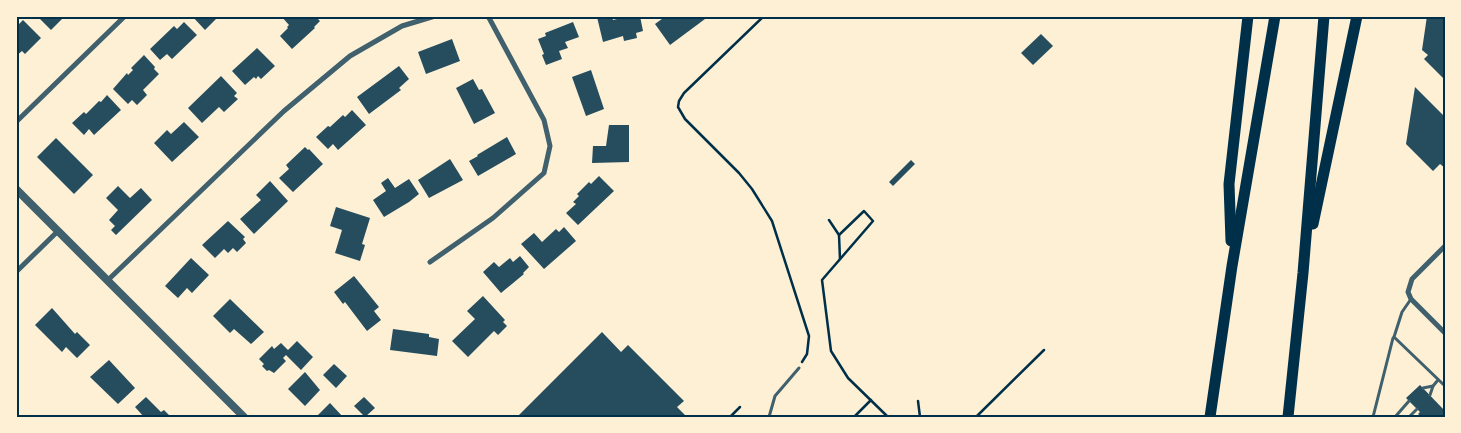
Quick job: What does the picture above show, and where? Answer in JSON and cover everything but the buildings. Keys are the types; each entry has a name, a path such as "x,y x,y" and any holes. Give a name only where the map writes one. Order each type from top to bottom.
{"highway":[{"path":"1232,266 1229,184 1248,16"},
{"path":"1210,417 1232,266 1275,16"},
{"path":"1288,417 1303,272 1324,16"},
{"path":"1303,272 1357,16"}],"street":[{"path":"16,122 125,16"},
{"path":"108,280 284,111 350,56 402,26 434,16"},
{"path":"430,262 493,218 544,173 550,146 544,120 488,16"},
{"path":"16,189 244,417"},
{"path":"16,272 58,231"},
{"path":"1445,246 1412,279 1408,292 1411,299 1445,333"}],"lane":[{"path":"1373,417 1402,312 1411,299"},
{"path":"1394,337 1445,386"},
{"path":"769,417 775,396 799,368"},
{"path":"1430,395 1433,386 1438,380"},
{"path":"1423,388 1433,386"},
{"path":"1395,417 1409,401"},
{"path":"1409,417 1417,409"}],"path":[{"path":"764,16 684,94 679,101 678,107 685,119 740,173 772,221 809,336 807,354 799,368"},
{"path":"839,235 864,211 873,221 822,280 831,351 848,378 888,417"},
{"path":"829,220 839,235 840,260"},
{"path":"976,417 1044,350"},
{"path":"854,417 871,400"},
{"path":"918,401 920,417"},
{"path":"730,417 740,407"}]}
